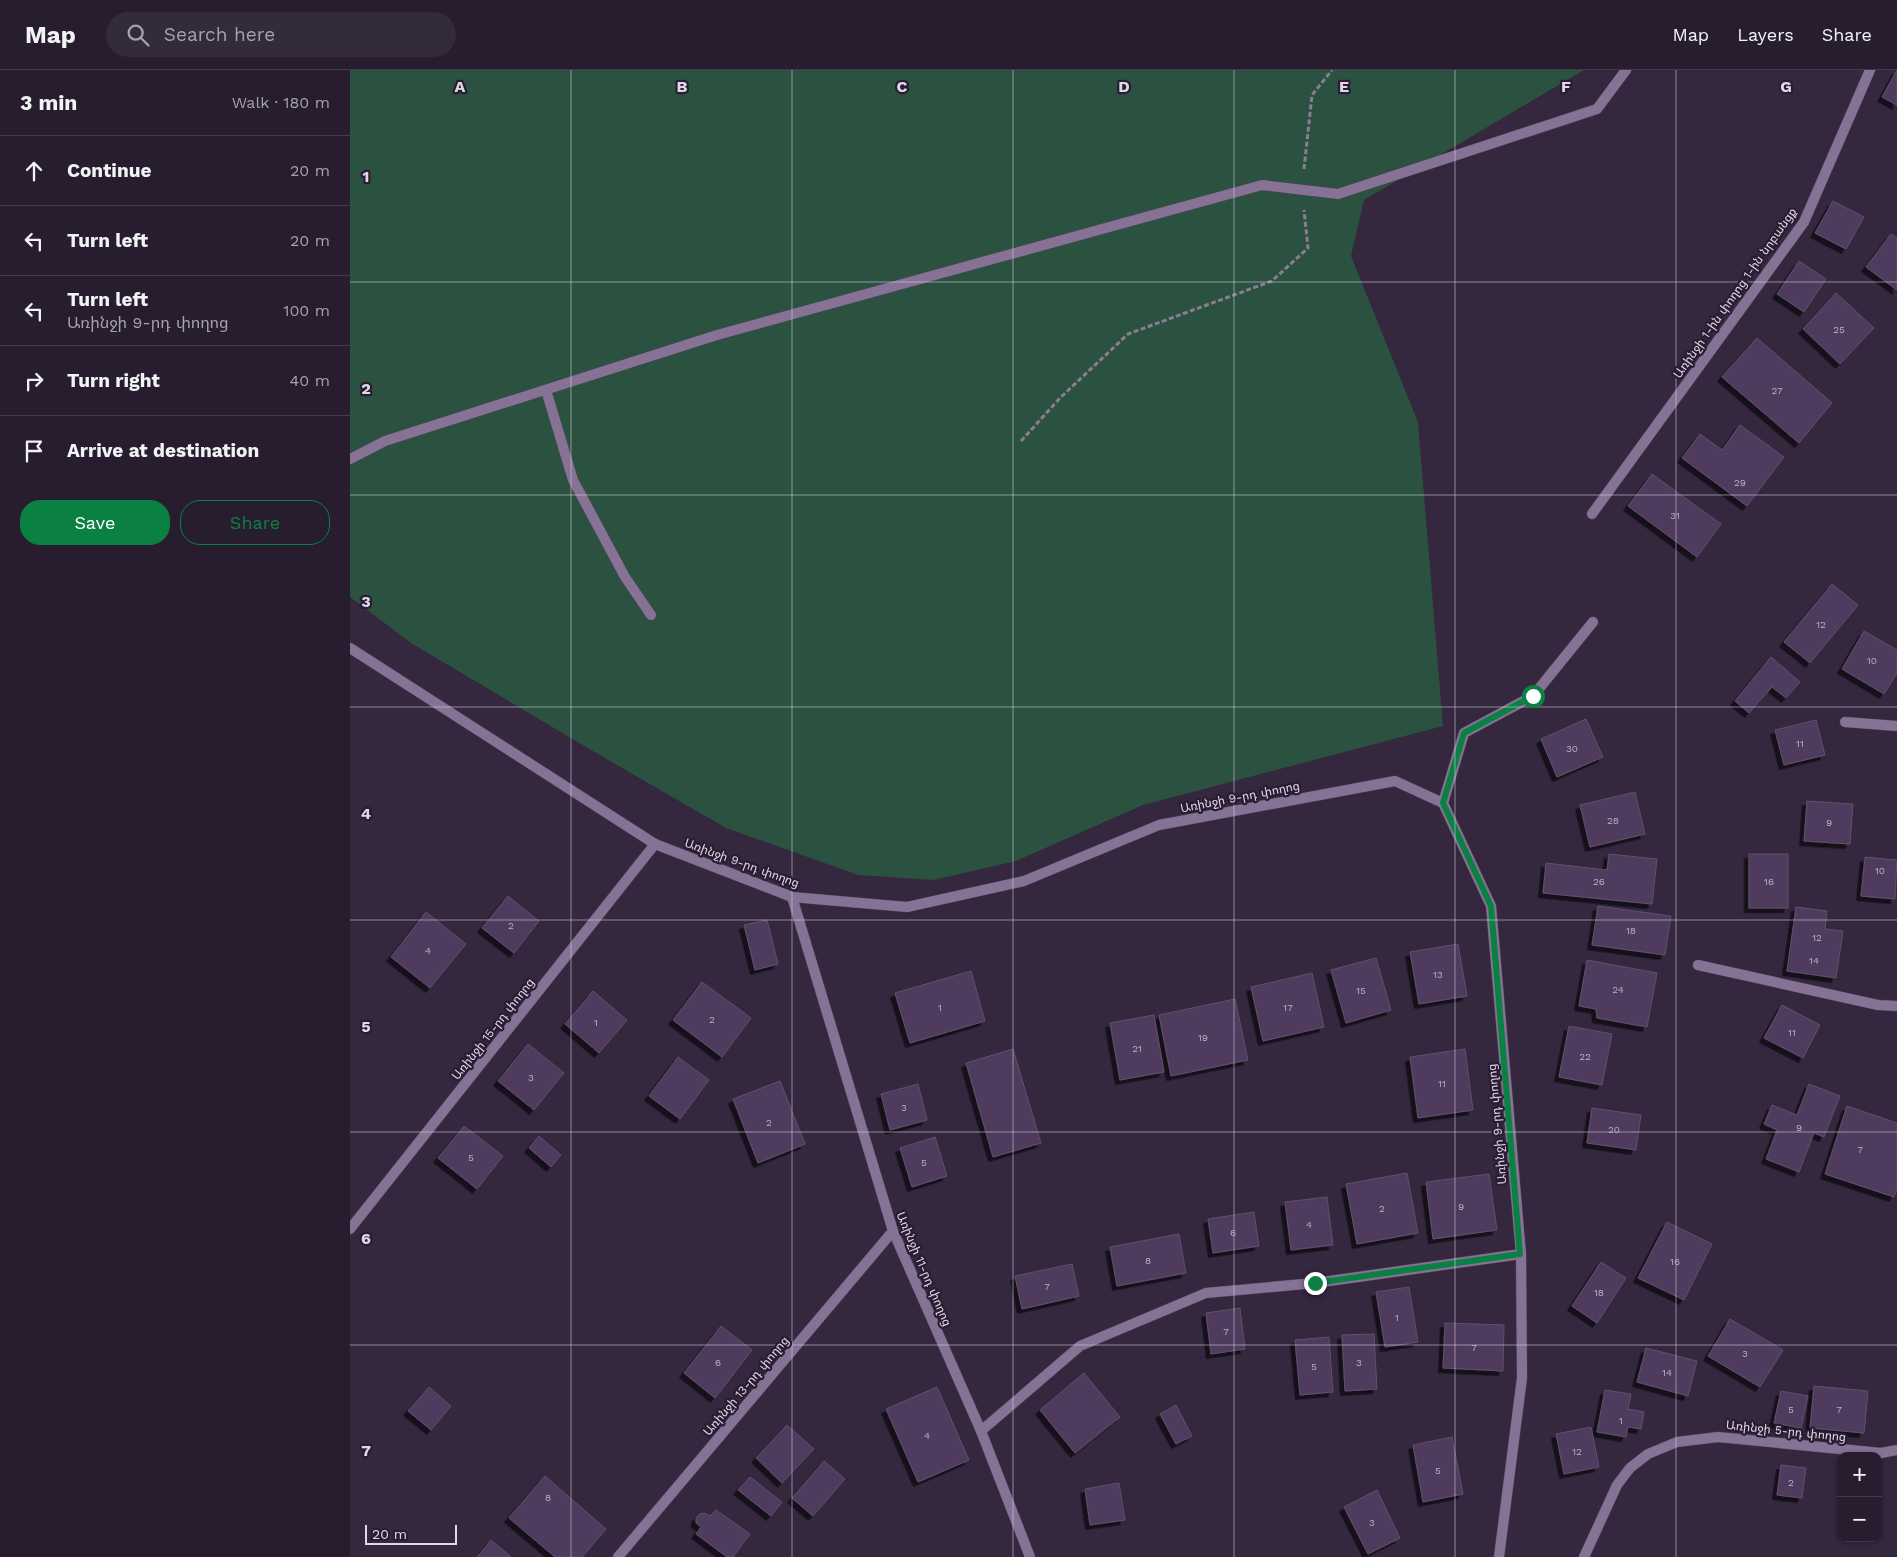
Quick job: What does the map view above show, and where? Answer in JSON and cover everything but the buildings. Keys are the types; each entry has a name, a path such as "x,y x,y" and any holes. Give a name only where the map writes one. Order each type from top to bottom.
{"street":[{"path":"350,459 385,440 717,335 1262,185 1338,194 1597,110 1626,70"},
{"name":"Առինջի 1-ին փողոց 1-ին նրբանցք","path":"1592,514 1804,222 1870,70"},
{"path":"546,390 573,480 625,577 652,615"},
{"path":"1443,803 1464,733 1533,696 1593,622"},
{"name":"Առինջի 9-րդ փողոց","path":"350,648 655,844 792,897 907,907 1024,882 1159,825 1395,781 1443,803 1491,906 1520,1254 1522,1378 1499,1557"},
{"path":"1844,722 1897,726"},
{"name":"Առինջի 15-րդ փողոց","path":"350,1230 655,844"},
{"name":"Առինջի 11-րդ փողոց","path":"792,897 893,1231 981,1431 1030,1557"},
{"path":"1698,965 1878,1005 1897,1006"},
{"name":"Առինջի 13-րդ փողոց","path":"618,1557 893,1231"},
{"path":"981,1431 1080,1346 1206,1293 1315,1283 1520,1254"},
{"name":"Առինջի 5-րդ փողոց","path":"1584,1557 1617,1485 1630,1468 1648,1454 1677,1442 1718,1437 1881,1453 1897,1450"}],"path":[{"path":"1021,441 1060,398 1128,334 1272,281 1308,248 1302,190 1312,95 1332,70"}],"green space":[{"path":"350,70 1584,70 1364,200 1351,256 1418,422 1443,726 1143,805 1016,861 933,880 858,875 726,828 411,643 350,597"}],"route":[{"path":"1315,1283 1520,1254 1491,906 1443,803 1464,733 1533,696"}]}
